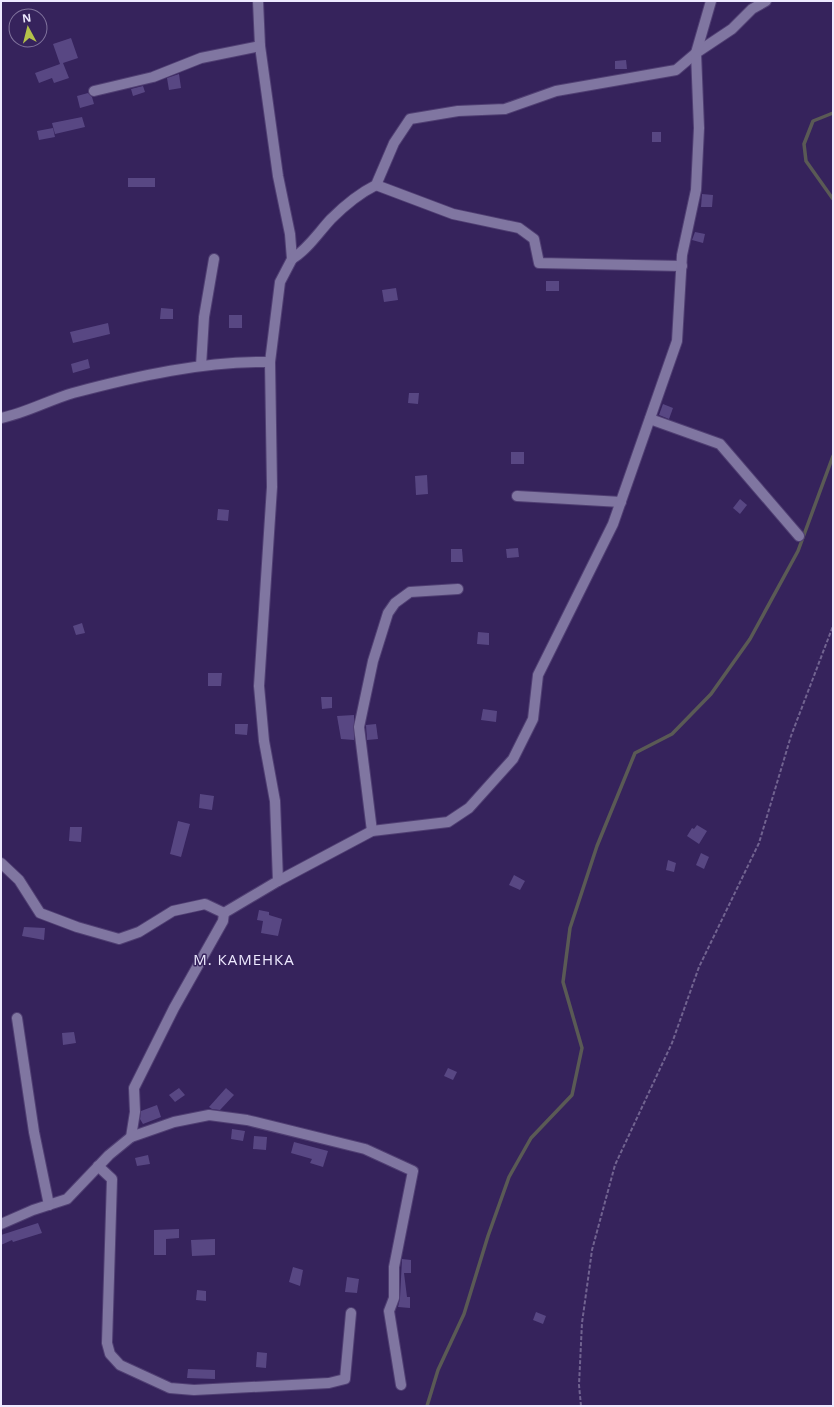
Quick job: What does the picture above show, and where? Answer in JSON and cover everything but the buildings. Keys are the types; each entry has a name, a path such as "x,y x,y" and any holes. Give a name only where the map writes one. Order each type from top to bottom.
{"street":[{"path":"258,1 260,46 278,176 290,234 292,259 280,282 270,362 272,487 259,686 264,741 275,801 278,881"},
{"path":"224,913 278,881 372,831 448,822 469,808 513,759 533,719 538,675 613,524 677,341 682,254 696,190 698,128 696,53 711,1"},
{"path":"292,259 301,254 332,218 366,190 376,185 394,142 410,119 458,111 504,109 556,91 676,70 696,53 727,33 752,9 766,1"},
{"path":"94,91 154,78 201,58 260,46"},
{"path":"376,185 453,214 519,228 534,239 539,263 682,266"},
{"path":"201,366 204,317 214,259"},
{"path":"1,418 72,394 150,375 201,366 270,362"},
{"path":"650,419 720,444 798,536"},
{"path":"517,496 621,502"},
{"path":"372,831 359,727 373,661 388,613 395,603 410,592 458,589"},
{"path":"1,863 19,880 40,913 77,927 119,939 139,932 173,911 205,904 224,913"},
{"path":"131,1137 135,1112 134,1088 174,1008 223,921 224,913"},
{"path":"17,1018 34,1132 49,1205"},
{"path":"1,1224 67,1199 98,1166 131,1137 174,1122 209,1115 247,1120 365,1149 413,1171 394,1268 394,1298 389,1310 401,1384"},
{"path":"98,1166 112,1179 107,1342 110,1354 120,1365 170,1388 194,1390 329,1383 345,1379 351,1313"}],"path":[{"path":"582,1406 579,1386 583,1316 592,1250 615,1165 672,1043 699,967 759,843 791,736 833,626"}],"waterway":[{"path":"833,113 813,121 804,144 806,161 833,199"},
{"path":"427,1406 438,1370 464,1314 488,1236 509,1177 531,1138 572,1095 582,1048 563,982 570,928 597,846 635,753 672,734 711,694 750,639 798,551 833,456"}],"district":[{"name":"М. КАМЕНКА","path":"244,960"}]}
